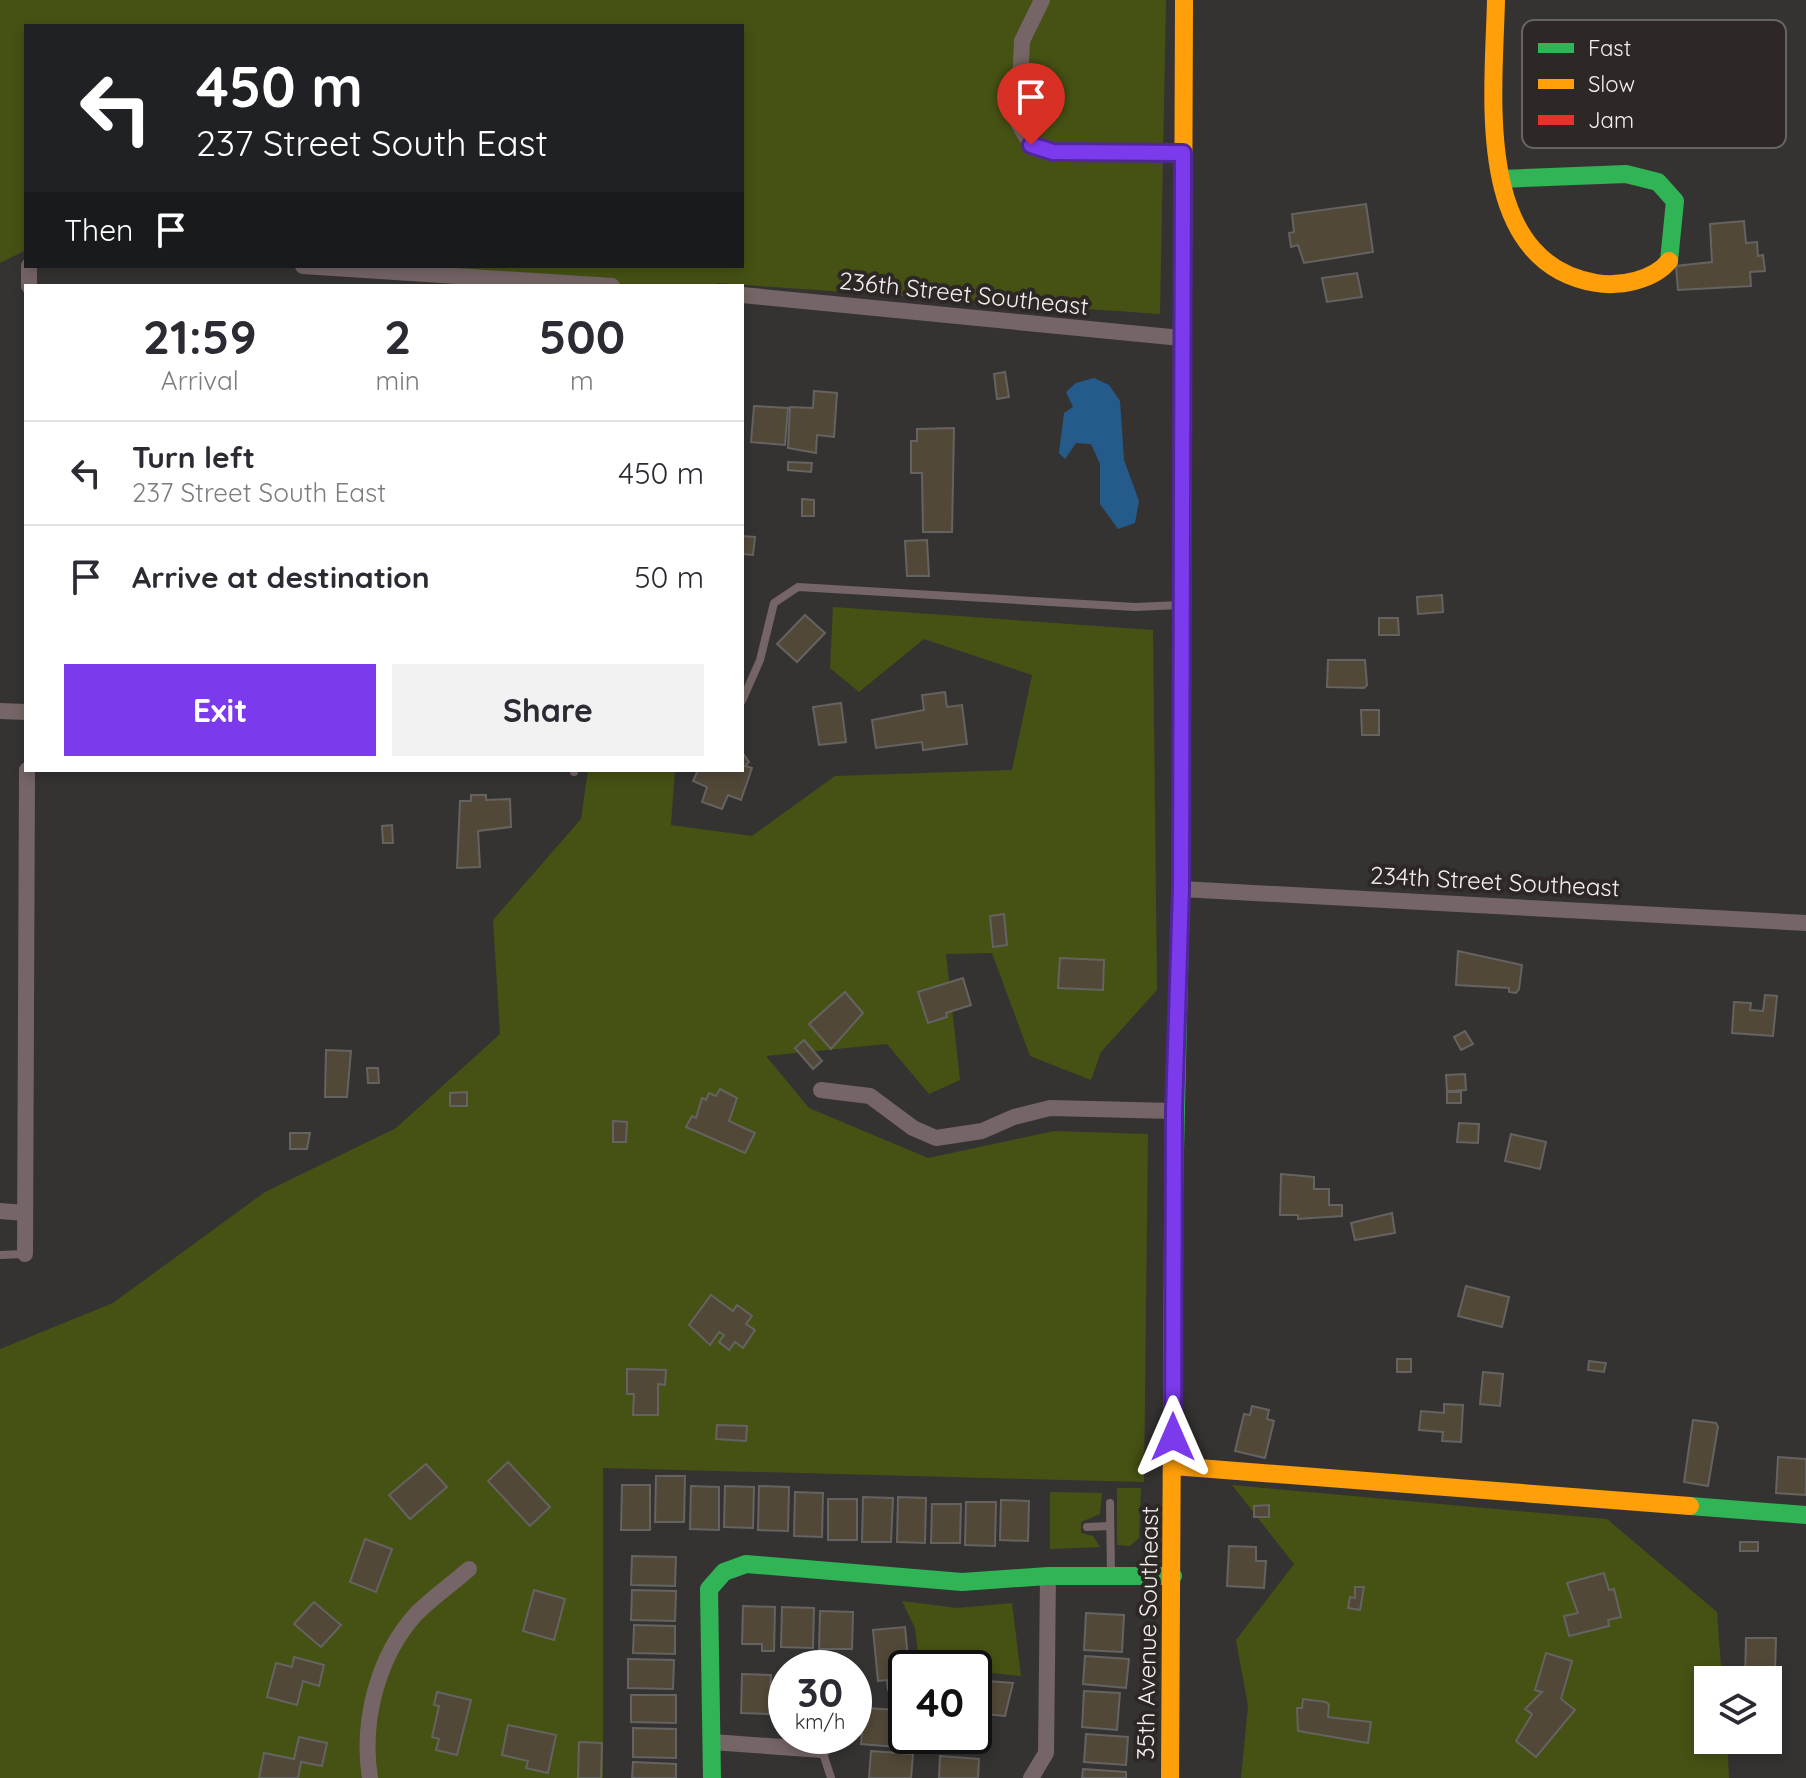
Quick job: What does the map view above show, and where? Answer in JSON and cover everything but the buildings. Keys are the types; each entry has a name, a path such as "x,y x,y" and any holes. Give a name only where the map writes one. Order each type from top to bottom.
{"street":[{"path":"1042,0 1022,41 1018,123 1031,145 1053,152 1183,153"},
{"name":"35th Avenue Southeast","path":"1170,1778 1174,1111 1181,889 1184,0"},
{"path":"1496,0 1495,100 1502,179 1521,239 1544,261 1575,278 1620,286 1653,274 1669,263 1675,201 1660,183 1641,177 1594,174 1502,179"},
{"path":"333,268 577,284"},
{"name":"236th Street Southeast","path":"744,295 1181,338"},
{"path":"0,711 24,712"},
{"path":"25,1254 27,772"},
{"name":"234th Street Southeast","path":"1181,889 1806,923"},
{"path":"821,1090 870,1096 913,1128 936,1138 982,1131 1014,1117 1050,1108 1174,1111"},
{"path":"0,1211 25,1213"},
{"path":"1173,1466 1806,1515"},
{"path":"712,1778 709,1589 720,1573 746,1564 962,1582 1048,1576 1173,1576"},
{"path":"370,1778 366,1750 370,1711 382,1669 415,1616 469,1569"},
{"path":"1031,1778 1046,1753 1048,1576"},
{"path":"712,1742 768,1746"}],"lane":[{"path":"744,696 760,660 774,603 798,587 1135,607 1181,605"},
{"path":"0,1255 25,1254"},
{"path":"1110,1503 1111,1576"},
{"path":"1087,1527 1110,1526"},
{"path":"823,1754 831,1778"}],"green space":[{"path":"0,0 1166,0 1160,314 744,284 581,284 334,268 744,268 744,24 24,24 24,251 0,263"},
{"path":"833,607 1153,630 1157,990 1101,1052 1091,1080 1030,1056 992,953 946,954 960,1080 929,1094 887,1044 766,1056 809,1108 928,1158 1054,1131 1148,1134 1144,1482 603,1468 603,1778 0,1778 0,1349 113,1303 265,1192 396,1128 500,1034 493,920 581,819 588,772 675,772 671,825 752,836 835,776 1012,770 1032,675 924,639 859,692 830,668"},
{"path":"1232,1485 1607,1519 1717,1612 1721,1666 1694,1666 1694,1754 1728,1754 1729,1778 1241,1778 1248,1706 1236,1640 1294,1564"},
{"path":"1117,1488 1141,1488 1139,1538 1130,1546 1117,1545"},
{"path":"1050,1492 1102,1493 1100,1514 1081,1522 1081,1533 1093,1536 1100,1547 1050,1549"},
{"path":"902,1601 957,1608 1012,1603 1021,1676 992,1673 992,1650 918,1650 915,1628"}],"water":[{"path":"1094,378 1109,385 1120,401 1124,460 1139,501 1135,523 1118,529 1100,504 1100,464 1091,444 1076,443 1065,459 1059,453 1064,413 1073,407 1066,392 1076,383"}],"traffic: fast":[{"path":"1502,179 1626,174 1658,182 1675,201 1669,261"},
{"path":"1173,1237 1181,889 1182,625"},
{"path":"1690,1506 1806,1515"},
{"path":"712,1778 709,1589 724,1572 746,1564 962,1582 1048,1576 1173,1576"}],"traffic: slow":[{"path":"1183,277 1184,0"},
{"path":"1496,0 1493,80 1499,168 1509,209 1528,243 1556,269 1596,283 1636,281 1655,273 1669,261"},
{"path":"1170,1778 1173,1237"},
{"path":"1173,1466 1690,1506"}],"traffic: jam":[{"path":"1182,625 1183,277"}],"route":[{"path":"1031,145 1053,152 1183,153 1181,889 1174,1111 1173,1437"}]}
